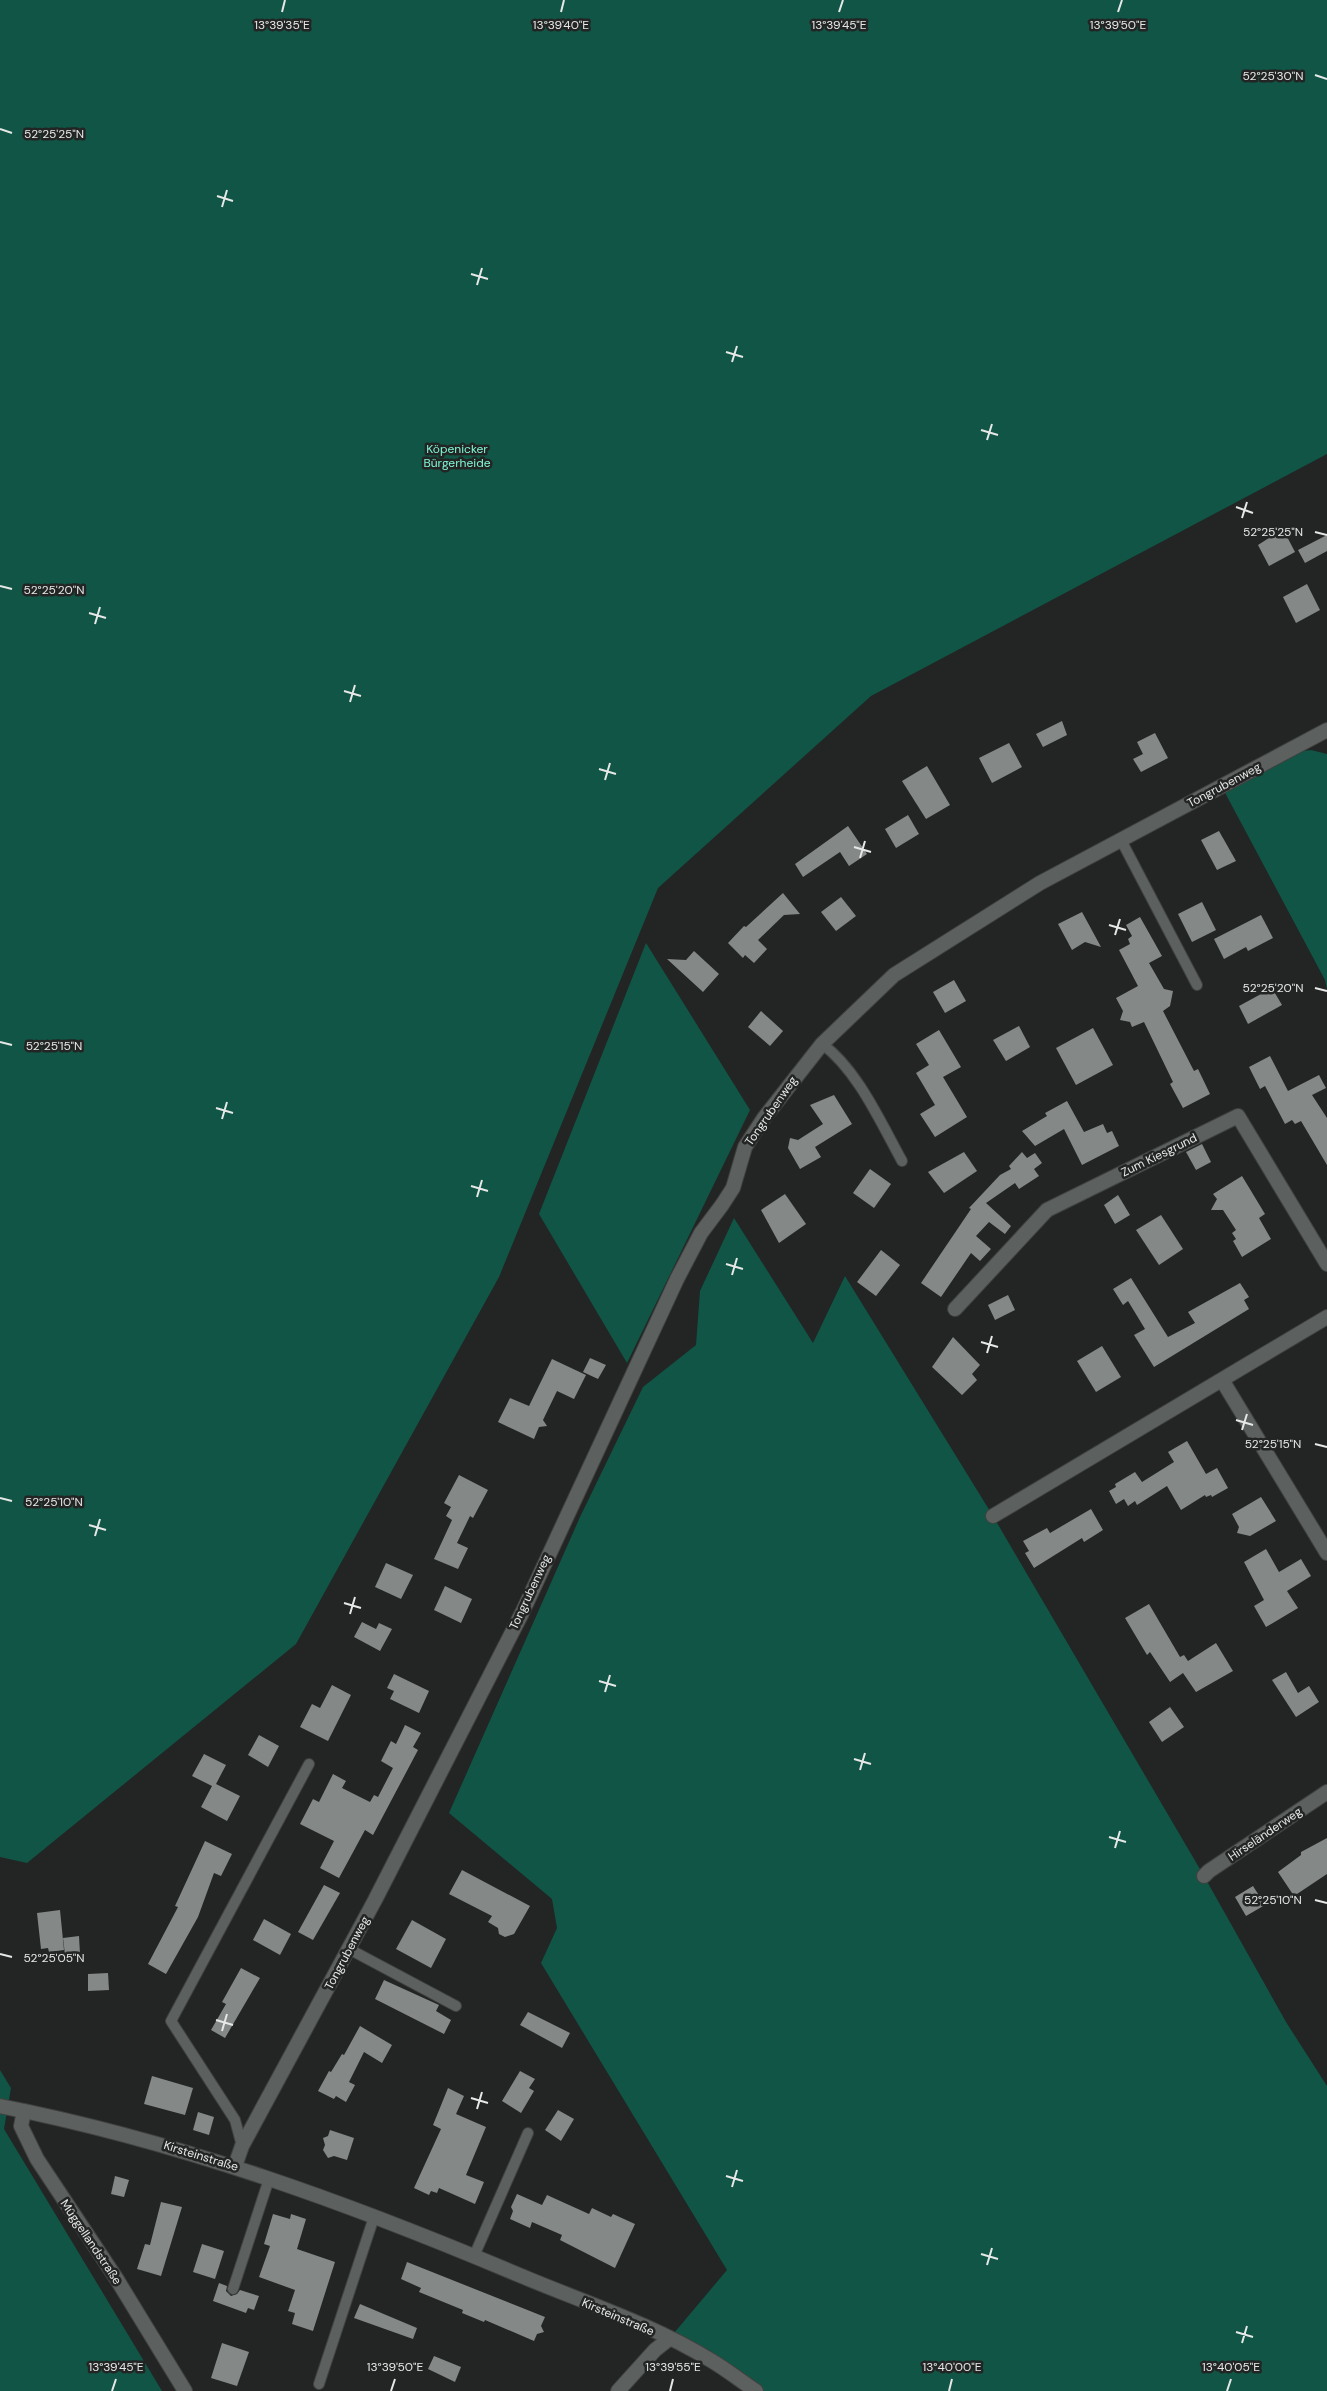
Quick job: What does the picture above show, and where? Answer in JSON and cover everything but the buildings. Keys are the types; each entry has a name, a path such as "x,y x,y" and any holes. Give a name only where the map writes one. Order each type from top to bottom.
{"street":[{"name":"Tongrubenweg","path":"235,2166 242,2146 349,1949 522,1613 659,1315 701,1233 733,1188 743,1155 752,1136 785,1090 822,1044 894,975 914,960 1040,883 1327,730"},
{"name":"Zum Kiesgrund","path":"955,1309 1048,1210 1238,1116 1327,1264"},
{"path":"994,1516 1327,1317"},
{"path":"1222,1380 1327,1553"},
{"name":"Hirseländerweg","path":"1204,1876 1327,1792"},
{"path":"0,2106 24,2111"},
{"name":"Kirsteinstraße","path":"24,2111 154,2142 235,2166 374,2216 638,2324 711,2360 756,2391"},
{"name":"Müggellandstraße","path":"24,2111 21,2126 37,2160 116,2278 184,2391"},
{"path":"618,2391 669,2339"}],"lane":[{"path":"1121,840 1197,985"},
{"path":"822,1044 837,1054 864,1094 902,1161"},
{"path":"242,2146 235,2120 171,2021 309,1764"},
{"path":"349,1949 456,2006"},
{"path":"474,2256 528,2132"},
{"path":"233,2289 269,2179"},
{"path":"319,2384 374,2216"}],"green space":[{"name":"Köpenicker Bürgerheide","path":"0,0 1327,0 1327,454 871,696 658,888 499,1277 296,1644 27,1863 0,1857"},
{"path":"1311,750 1327,754 1327,989 1325,980 1223,789 1296,752"},
{"path":"646,943 750,1110 627,1363 539,1214"},
{"path":"734,1218 813,1343 845,1276 993,1516 1204,1876 1286,2022 1327,2086 1327,2391 753,2391 669,2339 727,2270 541,1963 557,1928 552,1899 449,1813 580,1517 643,1387 696,1345 700,1291"},
{"path":"0,2070 11,2088 4,2129 162,2391 0,2391"}]}
